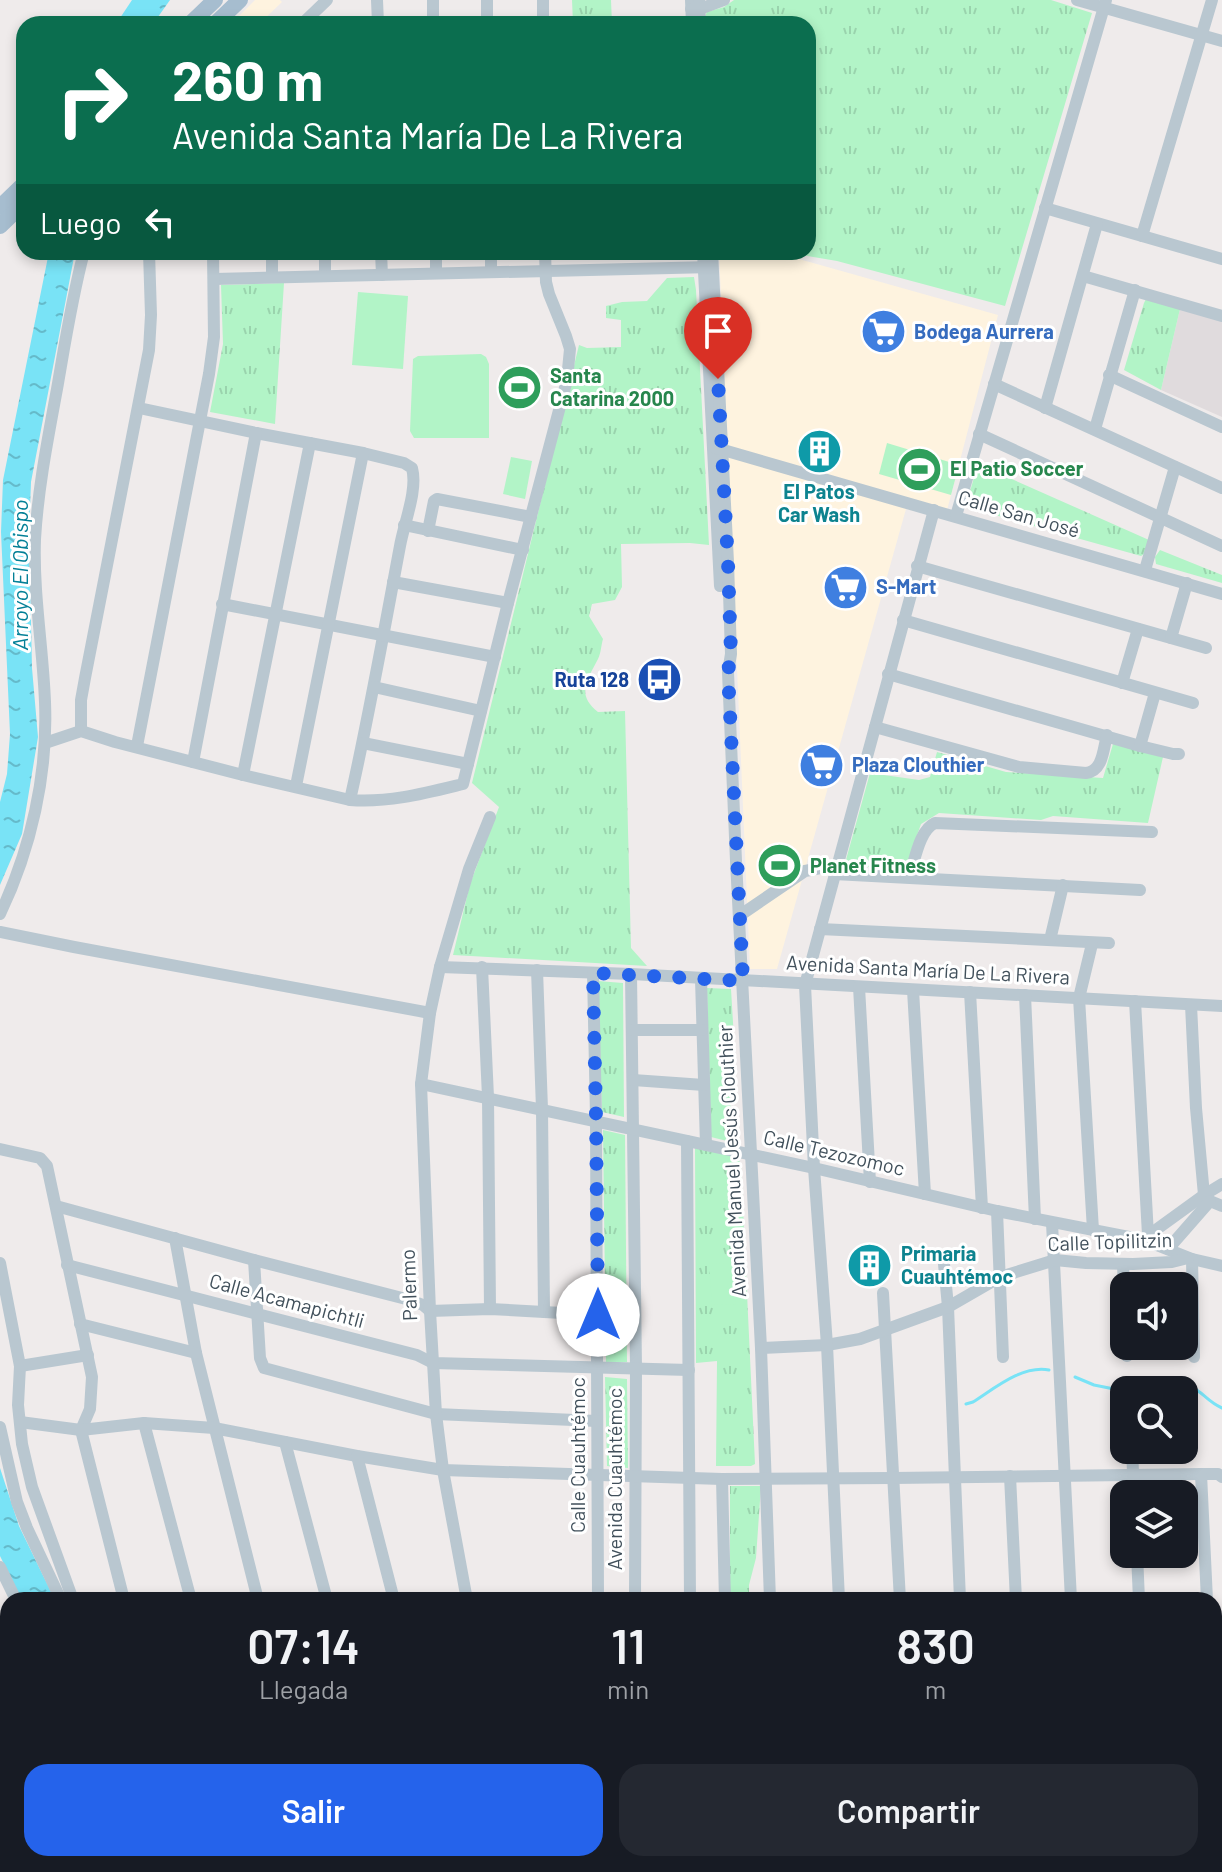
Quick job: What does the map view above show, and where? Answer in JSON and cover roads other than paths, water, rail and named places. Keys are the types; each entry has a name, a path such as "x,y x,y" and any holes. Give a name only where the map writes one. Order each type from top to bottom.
{"main road":[{"path":"198,16 215,0"},
{"path":"223,16 240,0"},
{"path":"0,207 16,192"},
{"path":"0,226 16,211"}],"street":[{"path":"695,5 724,0"},
{"path":"1077,0 1105,4 1222,41"},
{"path":"1142,236 1212,0"},
{"path":"956,516 1105,4"},
{"path":"1045,208 1222,259"},
{"path":"1045,408 1097,224"},
{"path":"0,914 30,833 39,796 45,743 45,703 35,540 44,459 82,260"},
{"path":"81,731 81,700 149,350 149,260"},
{"path":"137,746 201,421 214,337 213,260"},
{"path":"272,260 272,277"},
{"path":"325,260 325,276"},
{"path":"381,260 382,275"},
{"path":"436,260 436,273"},
{"path":"491,260 491,272"},
{"path":"45,743 81,731 350,800 404,798 463,784 567,380 570,349 549,294 545,260"},
{"name":"Avenida Manuel Jesús Clouthier","path":"706,260 718,448 724,659 728,672 770,1592"},
{"name":"Avenida Manuel Jesús Clouthier","path":"708,267 710,260"},
{"path":"214,279 708,267"},
{"path":"1083,276 1222,314"},
{"path":"1095,429 1135,290"},
{"path":"1109,375 1222,427"},
{"path":"994,384 1222,488"},
{"path":"139,408 363,453 404,463 412,468 414,487 350,800"},
{"path":"193,762 256,433"},
{"path":"979,434 1222,546"},
{"path":"243,775 310,443"},
{"name":"Calle San José","path":"718,448 1222,594"},
{"path":"296,786 363,453"},
{"path":"1145,570 1175,467"},
{"path":"428,531 437,499 531,517"},
{"path":"839,1592 805,985 934,510"},
{"path":"404,525 523,550"},
{"path":"917,566 1206,648"},
{"path":"393,582 508,603"},
{"path":"1171,638 1187,583"},
{"path":"222,604 495,657"},
{"path":"903,620 1193,703"},
{"path":"1122,683 1138,629"},
{"path":"888,674 1140,746 1179,754"},
{"path":"374,687 481,711"},
{"path":"1140,746 1155,693"},
{"path":"875,727 1019,767 1086,773 1096,771 1107,735"},
{"path":"363,743 468,764"},
{"name":"Palermo","path":"466,1592 436,1414 421,1084 430,1013 440,967 469,869 490,817"},
{"path":"909,877 923,836 935,823 1152,832"},
{"path":"739,916 805,871 835,870 1140,890"},
{"path":"1050,940 1063,885"},
{"path":"820,929 1109,943"},
{"path":"0,932 430,1013"},
{"path":"1092,944 1079,998 1093,1230"},
{"name":"Avenida Santa María De La Rivera","path":"440,967 631,974 1222,1006"},
{"path":"482,967 488,1097 490,1309"},
{"path":"537,970 544,1312"},
{"name":"Calle Cuauhtémoc","path":"593,973 598,1592"},
{"name":"Avenida Cuauhtémoc","path":"631,974 636,1368 635,1592"},
{"path":"701,979 706,1145"},
{"path":"859,987 870,1182"},
{"path":"913,990 925,1194"},
{"path":"970,992 982,1208"},
{"path":"1025,995 1035,1219"},
{"path":"1135,1001 1146,1237 1212,1201"},
{"path":"1191,1005 1196,1108 1212,1201"},
{"path":"632,1030 702,1030"},
{"path":"633,1080 704,1085"},
{"name":"Calle Tezozomoc","path":"421,1084 814,1168 1052,1223 1146,1237 1190,1258"},
{"path":"687,1141 690,1592"},
{"path":"0,1149 40,1158 48,1170 92,1377 90,1409 81,1430 122,1592"},
{"path":"1168,1249 1212,1201 1222,1184"},
{"path":"56,1206 410,1300 430,1311 490,1309 598,1315"},
{"path":"997,1211 1003,1357"},
{"path":"1052,1223 1071,1592"},
{"path":"175,1238 196,1353 256,1592"},
{"path":"1191,1272 1190,1258 1222,1266"},
{"name":"Calle Topilitzin","path":"761,1348 827,1345 860,1339 948,1307 1000,1277 1055,1260 1123,1264 1163,1263 1190,1258"},
{"path":"254,1260 262,1366 267,1369 436,1414 597,1421"},
{"path":"0,1263 20,1366 18,1386 22,1444 32,1487 70,1592"},
{"path":"944,1264 960,1592"},
{"path":"1123,1264 1123,1272"},
{"name":"Calle Acamapichtli","path":"67,1265 417,1355 433,1363 689,1370"},
{"path":"883,1293 900,1592"},
{"path":"80,1324 196,1353"},
{"path":"20,1366 88,1355"},
{"path":"20,1422 81,1430 144,1423 214,1428 443,1470 722,1479 1221,1474"},
{"path":"144,1423 189,1592"},
{"path":"0,1427 17,1502 57,1592"},
{"path":"285,1442 325,1592"},
{"path":"357,1456 392,1592"},
{"path":"1133,1464 1133,1480"},
{"path":"1201,1474 1207,1592"},
{"path":"1010,1476 1016,1592"},
{"path":"722,1479 725,1592"},
{"path":"0,1567 12,1592"},
{"path":"1138,1568 1139,1592"}],"water":[{"path":"132,0 170,0 159,16 121,16"},
{"name":"Arroyo El Obispo","path":"47,260 73,260 31,482 32,668 38,737 22,834 0,885 0,802 7,774 10,734 1,532 3,480"},
{"path":"0,1468 19,1526 51,1592 18,1592 0,1556"}],"waterway":[{"path":"966,1404 1019,1374 1049,1370"},
{"path":"1075,1377 1110,1388"},
{"path":"1198,1391 1222,1408"}],"place":[{"name":"Bodega Aurrera","path":"883,332"},
{"name":"Santa Catarina 2000","path":"519,388"},
{"name":"El Patos Car Wash","path":"819,452"},
{"name":"El Patio Soccer","path":"919,469"},
{"name":"S-Mart","path":"845,587"},
{"name":"Ruta 128","path":"660,680"},
{"name":"Plaza Clouthier","path":"821,765"},
{"name":"Planet Fitness","path":"779,866"},
{"name":"Primaria Cuauhtémoc","path":"870,1266"}]}
